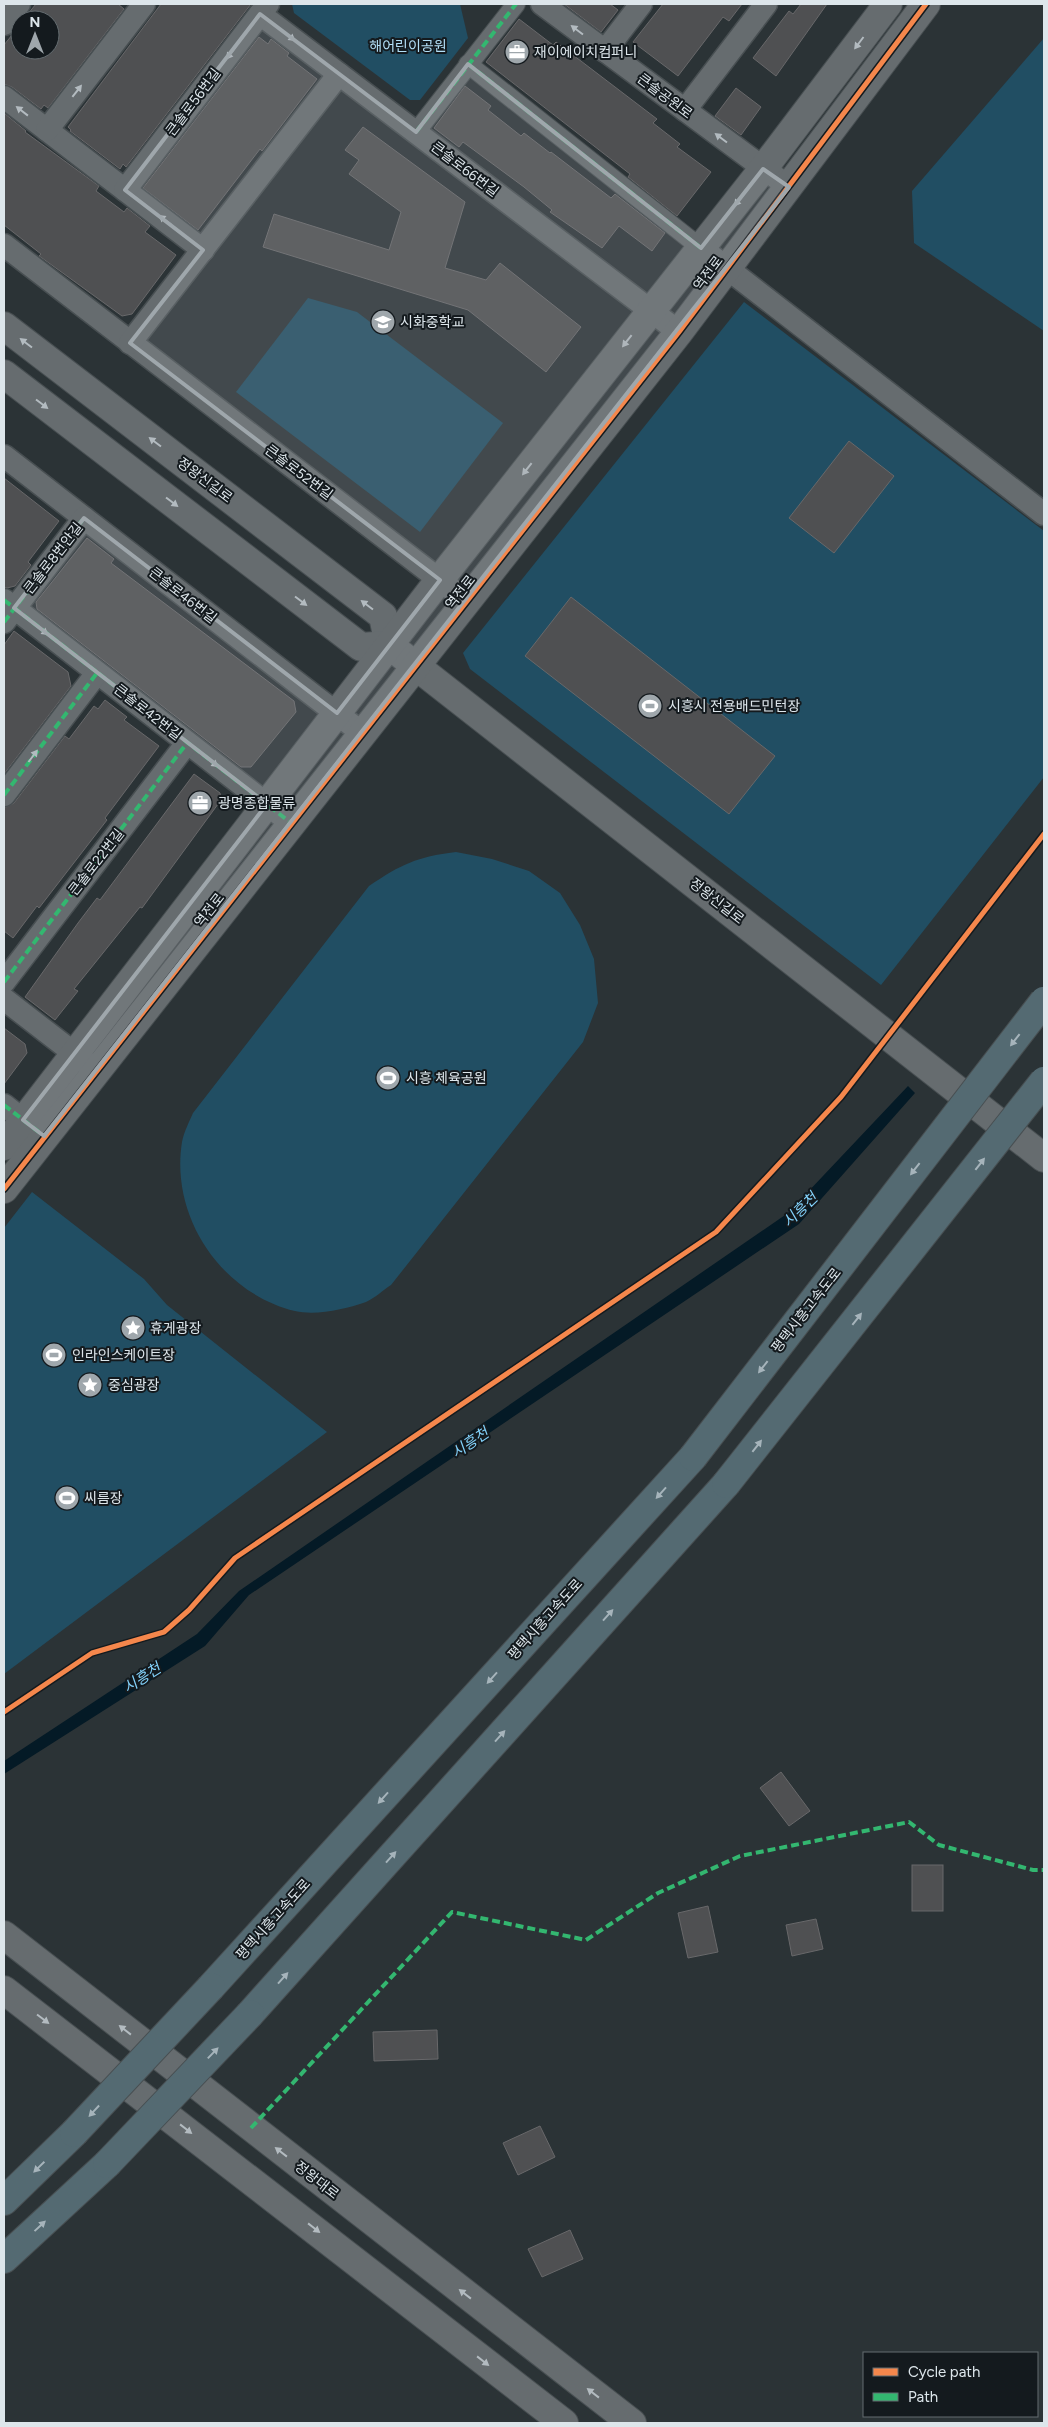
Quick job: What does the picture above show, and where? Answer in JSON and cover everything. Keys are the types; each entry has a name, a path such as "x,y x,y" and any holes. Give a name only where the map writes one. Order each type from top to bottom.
{"highway":[{"name":"평택시흥고속도로","path":"4,2201 74,2133 211,1987 693,1457 1044,1001"},
{"path":"4,2259 107,2164 250,2014 726,1484 1044,1081"}],"street":[{"path":"4,24 20,4"},
{"path":"47,130 144,4"},
{"path":"416,132 516,4"},
{"name":"큰솔공원로","path":"542,4 789,187"},
{"path":"605,51 641,4"},
{"path":"685,110 766,4"},
{"name":"역전로","path":"4,1146 440,580 763,169 888,4"},
{"name":"역전로","path":"4,1189 24,1120 96,1070 679,332 926,4"},
{"name":"큰솔로66번길","path":"264,9 339,74 679,332"},
{"name":"큰솔로56번길","path":"125,190 264,9"},
{"name":"역전로","path":"468,64 726,268"},
{"path":"130,343 339,74"},
{"path":"4,97 203,250"},
{"name":"큰솔로52번길","path":"4,245 467,601"},
{"path":"726,268 1044,514"},
{"name":"정왕신길로","path":"4,326 382,616 390,645 1044,1158"},
{"path":"4,374 361,647 390,645"},
{"name":"큰솔로46번길","path":"4,456 362,734"},
{"name":"큰솔로8번안길","path":"7,610 84,518"},
{"name":"큰솔로42번길","path":"7,610 97,673 292,823"},
{"path":"4,795 97,673"},
{"name":"큰솔로22번길","path":"4,982 188,743"},
{"path":"4,999 96,1070"},
{"name":"정왕대로","path":"4,1935 632,2423"},
{"path":"4,1990 564,2423"}],"highlighted area":[{"path":"260,14 416,132 468,64 701,248 763,169 789,187 44,1136 23,1120 267,804 14,608 84,518 337,713 440,580 130,343 203,250 125,190"}],"green space":[{"name":"해어린이공원","path":"292,4 460,4 468,38 420,100 410,100 294,13"},
{"path":"1044,38 1044,331 914,243 912,191"},
{"path":"308,298 357,312 503,423 420,532 236,392"},
{"path":"744,302 1044,531 1044,777 881,985 470,669 463,653"},
{"name":"시흥 체육공원","path":"456,852 492,859 529,871 560,893 580,925 594,959 598,1003 583,1042 391,1285 366,1302 331,1311 312,1313 295,1311 268,1302 244,1288 224,1269 206,1248 193,1224 184,1198 180,1170 182,1142 187,1127 193,1113 369,886 400,867 420,859"},
{"path":"32,1192 144,1279 167,1305 327,1432 4,1674 4,1228"}],"water":[{"name":"시흥천","path":"908,1086 915,1093 799,1224 249,1595 205,1646 4,1774 4,1761 197,1634 239,1591 788,1213"}],"building":[{"path":"36,4 118,4 124,9 48,108 44,105 41,109 12,87 4,84 4,45 10,38 10,60 60,60 60,10 31,10"},
{"path":"161,4 251,4 126,167 123,164 120,169 70,131 68,127"},
{"path":"564,4 610,4 618,10 601,32"},
{"path":"663,4 742,4 729,21 723,17 678,76 633,42"},
{"path":"801,4 827,4 776,76 753,58 789,11 793,14"},
{"path":"519,19 553,45 556,42 657,119 653,123 680,144 677,147 711,172 677,216 628,177 630,174 486,62"},
{"path":"259,37 268,44 271,39 289,53 287,56 317,79 198,230 143,188"},
{"path":"465,86 491,106 488,110 521,136 524,133 611,198 615,194 665,233 652,251 619,226 602,248 550,212 552,210 524,187 463,142 459,147 434,128"},
{"path":"736,88 761,107 741,135 715,116"},
{"path":"4,113 25,132 99,186 96,191 124,212 127,208 150,226 145,232 176,255 132,314 122,316 39,256 41,254 4,225"},
{"path":"363,127 465,202 445,268 486,280 500,263 581,327 546,372 468,310 263,247 274,214 389,250 401,212 349,174 359,160 345,150"},
{"path":"849,441 894,476 834,553 789,518"},
{"path":"4,478 59,521 28,562 31,565 15,586 7,588 4,587"},
{"path":"87,538 114,559 111,563 294,701 296,712 251,767 241,767 37,609 36,602"},
{"name":"시흥시 전용배드민턴장","path":"571,597 775,756 729,814 525,656"},
{"path":"14,631 68,672 71,686 4,774 4,645"},
{"path":"105,700 127,717 124,720 159,746 105,818 107,820 39,908 37,906 13,938 4,931 4,808 14,803 65,736 69,739 94,706 98,709"},
{"path":"194,774 220,793 221,800 142,908 140,907 74,989 78,991 55,1020 25,997 78,923 97,898 100,900"},
{"path":"4,1028 25,1044 27,1053 4,1084"},
{"path":"781,1772 810,1811 789,1826 760,1788"},
{"path":"912,1865 943,1865 943,1911 912,1911"},
{"path":"708,1906 718,1952 688,1958 678,1913"},
{"path":"816,1919 823,1949 792,1956 786,1925"},
{"path":"437,2030 438,2059 374,2061 373,2032"},
{"path":"540,2126 555,2157 518,2175 503,2143"},
{"path":"570,2230 583,2259 542,2277 528,2249"}],"marked path":[{"path":"416,132 516,4"},
{"path":"468,64 701,248"},
{"path":"4,622 84,518"},
{"path":"4,600 291,823"},
{"path":"4,795 97,673"},
{"path":"4,982 187,743"},
{"path":"4,1105 44,1136"},
{"path":"251,2128 452,1912 586,1940 658,1893 740,1856 909,1822 939,1845 1033,1870 1044,1870"}],"cycle path":[{"path":"4,1189 679,332 926,4"},
{"path":"4,1712 92,1653 164,1632 189,1610 235,1558 716,1232 841,1097 1044,834"}],"place":[{"name":"재이에이치컴퍼니","path":"517,52"},
{"name":"시화중학교","path":"383,322"},
{"name":"시흥시 전용배드민턴장","path":"650,706"},
{"name":"광명종합물류","path":"200,803"},
{"name":"시흥 체육공원","path":"388,1078"},
{"name":"휴게광장","path":"133,1328"},
{"name":"인라인스케이트장","path":"54,1355"},
{"name":"중심광장","path":"90,1385"},
{"name":"씨름장","path":"67,1498"}]}
